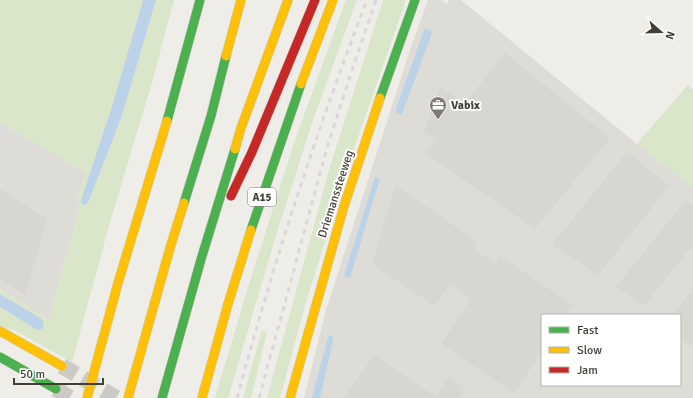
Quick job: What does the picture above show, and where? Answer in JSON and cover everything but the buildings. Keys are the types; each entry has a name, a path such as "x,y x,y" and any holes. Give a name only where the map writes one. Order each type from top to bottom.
{"main road":[{"path":"87,398 118,283 169,115 200,0"},
{"path":"128,398 170,248 211,116 241,0"},
{"name":"A15","path":"162,398 202,256 241,128 288,0"},
{"name":"A15","path":"202,256 252,152 315,0"},
{"name":"A15","path":"202,398 225,313 257,211 292,109 333,0"},
{"name":"Driemanssteeweg","path":"290,398 344,206 370,126 416,0"},
{"path":"211,116 239,44"},
{"path":"0,331 62,366"},
{"path":"0,357 56,389"}],"shaded area":[{"path":"428,0 442,0 447,4 449,0 461,0 637,144 688,85 693,90 693,398 304,398 326,310 411,47"},
{"path":"0,123 86,173 77,199 80,205 49,320 0,289"},
{"path":"0,123 67,162 36,212 0,189"}],"green space":[{"path":"0,0 143,0 113,103 81,200 85,205 88,203 122,116 156,0 174,0 151,86 110,222 72,362 14,330 0,327 0,307 37,330 41,319 0,294 0,289 49,320 80,205 77,199 86,173 0,123"},
{"path":"346,0 357,0 313,120 274,242 228,398 215,398 249,284 295,140"},
{"path":"383,0 406,0 354,149 305,305 280,398 267,398 329,170"},
{"path":"688,85 693,90 693,188 637,144"},
{"path":"262,330 267,332 251,398 243,398"}],"water":[{"path":"143,0 156,0 122,116 88,203 85,205 82,204 81,200 113,103"},
{"path":"426,29 432,31 432,33 402,114 400,115 396,112 396,109 424,30"},
{"path":"375,177 380,178 350,278 344,276"},
{"path":"0,294 42,319 44,325 42,329 37,330 0,307"},
{"path":"330,335 333,336 333,340 320,398 312,398 328,337"}],"tunnel":[{"path":"62,366 116,398"},
{"path":"56,389 70,398"}],"railway":[{"path":"237,398 265,298 313,148 367,0"},
{"path":"259,398 327,148 376,0"}],"traffic: fast":[{"path":"167,121 200,0"},
{"path":"380,98 415,0"},
{"path":"184,203 211,116 226,56"},
{"path":"251,230 301,84"},
{"path":"162,398 202,256 235,149"},
{"path":"0,357 56,389"}],"traffic: slow":[{"path":"226,56 241,0"},
{"path":"235,149 241,128 288,0"},
{"path":"301,84 333,0"},
{"path":"290,398 344,206 380,98"},
{"path":"87,398 118,283 167,121"},
{"path":"128,398 184,203"},
{"path":"202,398 228,304 251,230"},
{"path":"0,331 62,366"}],"traffic: jam":[{"path":"231,196 252,152 315,0"}],"place":[{"name":"Vabix","path":"438,120"}]}
